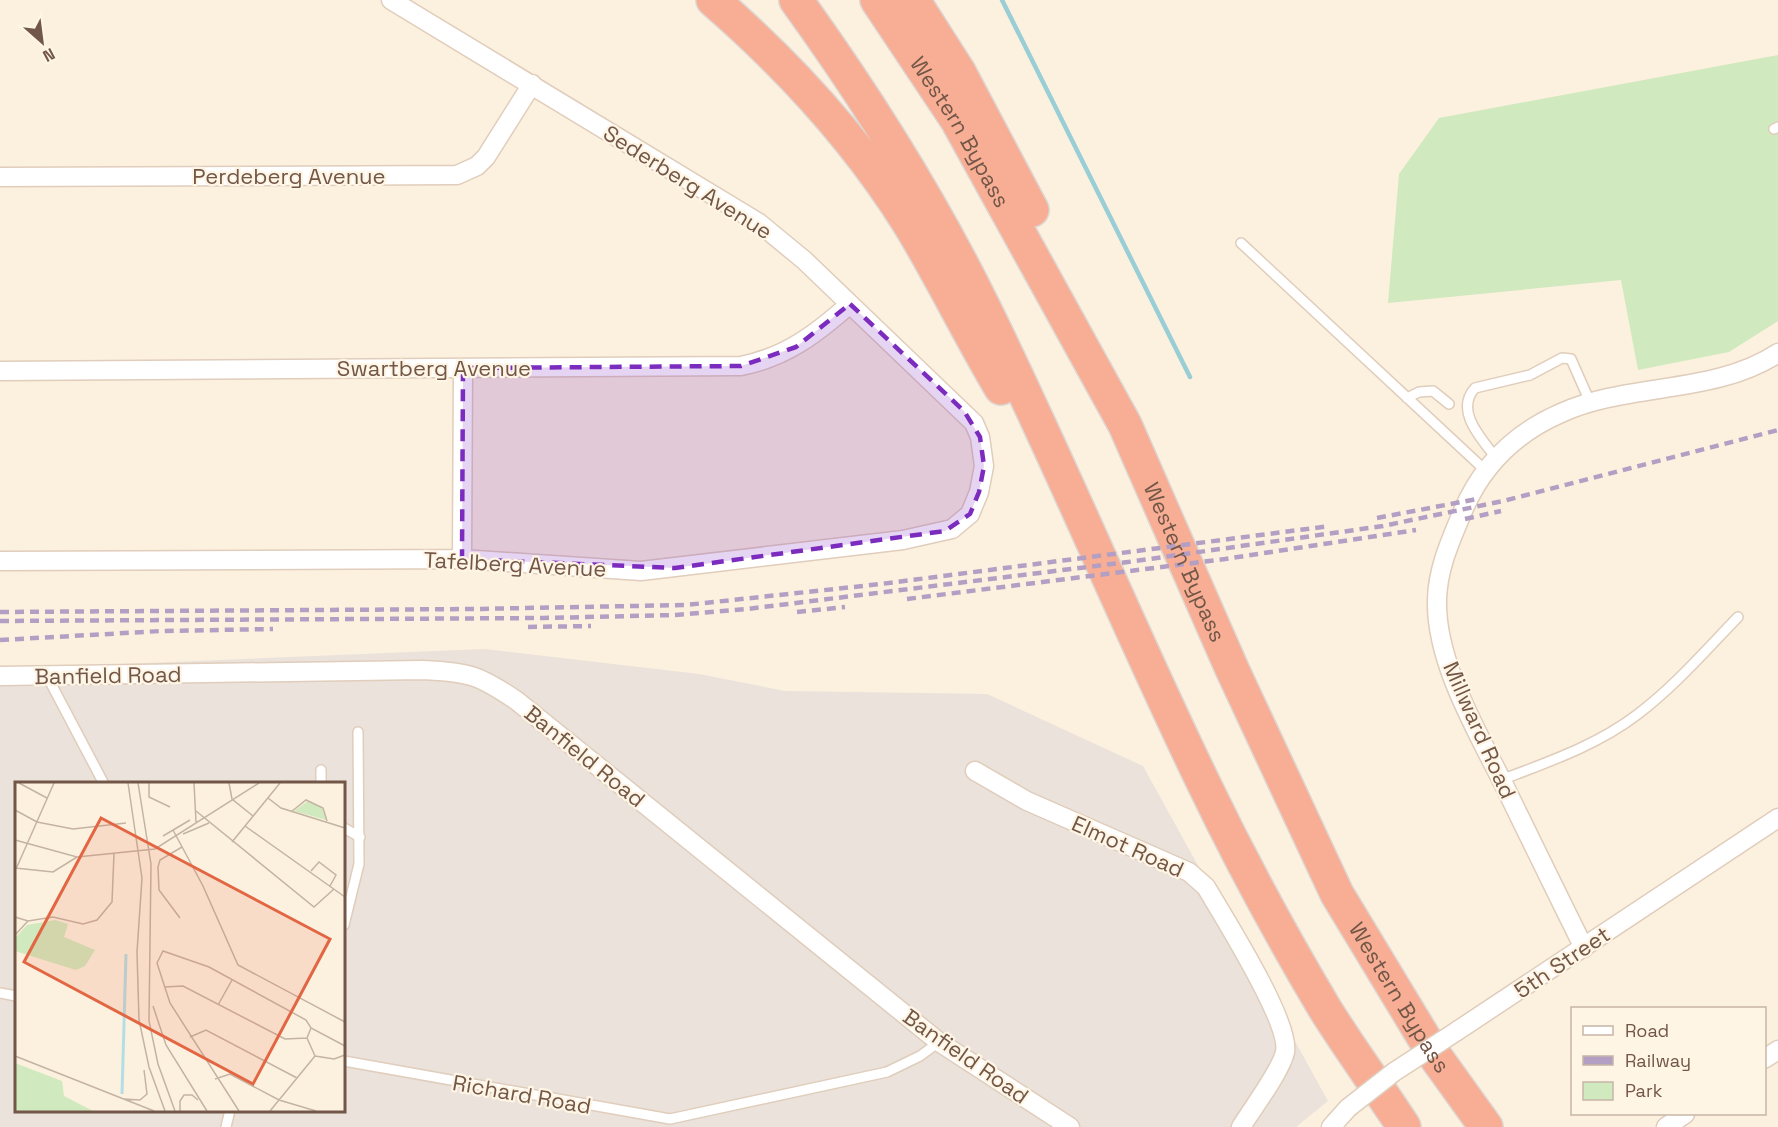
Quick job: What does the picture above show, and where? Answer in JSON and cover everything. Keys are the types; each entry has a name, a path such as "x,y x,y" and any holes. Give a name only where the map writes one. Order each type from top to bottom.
{"highway":[{"path":"713,0 791,71 864,157 910,225 967,331 1093,541"},
{"path":"796,0 880,123 927,201 983,305 1185,746 1274,920 1326,1010 1404,1127"},
{"name":"Western Bypass","path":"877,0 957,120 1125,424 1232,669 1337,894 1435,1056 1486,1127"},
{"path":"913,0 959,72 1036,219 1094,338 1125,424"}],"street":[{"name":"Sederberg Avenue","path":"391,0 759,223 850,304 964,411 980,437 984,466"},
{"name":"Perdeberg Avenue","path":"0,177 457,175 477,166 486,157 532,84"},
{"name":"Swartberg Avenue","path":"0,371 741,366 770,360 796,347 814,336 850,304"},
{"name":"Millward Road","path":"1584,948 1457,688 1439,625 1437,600 1440,565 1472,490 1491,464 1528,430 1547,419 1590,402 1724,376 1752,368 1778,353"},
{"path":"462,559 463,368"},
{"name":"Tafelberg Avenue","path":"0,561 462,559 641,571 903,540 945,531 959,525 970,514 979,492 984,466"},
{"name":"Banfield Road","path":"0,676 423,670 452,671 482,678 517,701 939,1042 1070,1127"},
{"name":"Elmot Road","path":"975,771 1027,801 1195,876 1206,887 1280,1023 1286,1041 1282,1060 1241,1127"},
{"name":"5th Street","path":"1330,1127 1348,1108 1394,1072 1778,819"},
{"path":"1665,1127 1682,1115"}],"lane":[{"path":"1241,243 1407,398 1491,464"},
{"path":"1491,464 1469,416 1466,404 1475,388 1530,375 1562,358 1570,359 1575,365 1590,402"},
{"path":"1407,398 1427,390 1433,391 1449,404"},
{"path":"1502,780 1574,750 1638,714 1689,668 1738,616"},
{"path":"47,676 103,782"},
{"path":"345,922 356,883 360,837 358,732"},
{"path":"321,770 321,782"},
{"path":"345,829 360,837"},
{"path":"0,993 15,996"},
{"name":"Richard Road","path":"345,1061 670,1119 887,1072 920,1056 939,1042"},
{"path":"226,1127 230,1112"}],"highlighted area":[{"path":"850,304 964,411 980,437 984,466 979,492 970,514 945,531 675,568 462,559 463,368 741,366 796,347"}],"shaded area":[{"path":"484,649 699,674 785,691 987,694 1143,766 1328,1101 1296,1127 0,1127 0,669"}],"green space":[{"path":"1778,55 1778,321 1729,352 1638,370 1621,280 1388,303 1399,174 1439,118"}],"waterway":[{"path":"1002,0 1190,377"}],"railway":[{"path":"0,621 543,618 676,615 747,609 1128,562 1383,526 1503,501 1778,430"},
{"path":"1377,518 1477,499"},
{"path":"1465,519 1501,511"},
{"path":"0,612 474,609 686,605 881,584 1330,526"},
{"path":"907,599 1225,559 1416,530"},
{"path":"797,612 845,607"},
{"path":"528,627 591,626"},
{"path":"0,640 161,631 273,629"}]}
